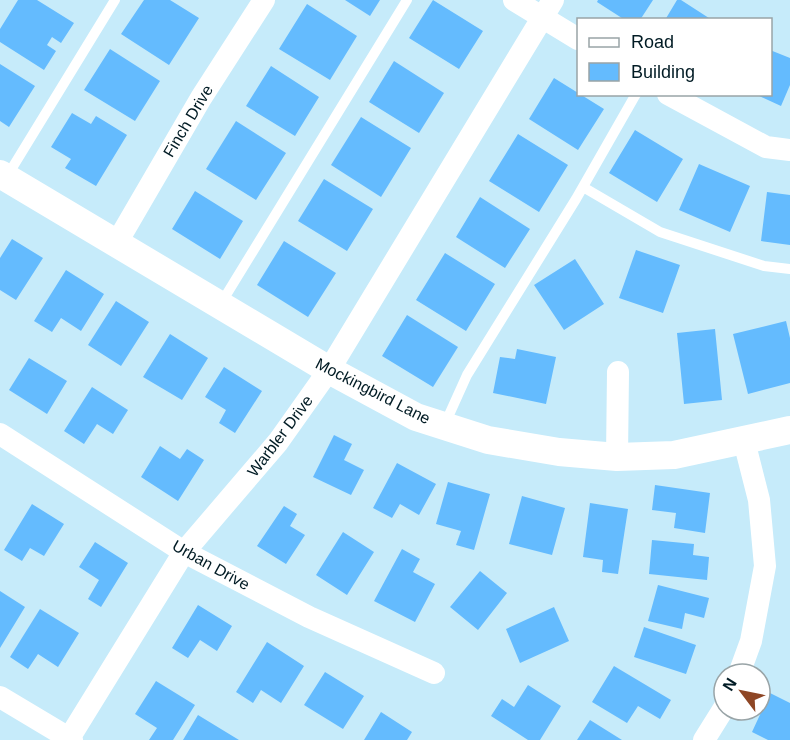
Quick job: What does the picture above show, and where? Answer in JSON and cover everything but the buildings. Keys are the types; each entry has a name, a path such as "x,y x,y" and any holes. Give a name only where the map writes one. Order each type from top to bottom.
{"street":[{"name":"Finch Drive","path":"116,244 201,98 264,0"},
{"path":"514,0 548,9 577,37"},
{"name":"Warbler Drive","path":"70,739 184,552 278,442 328,370 548,9"},
{"path":"672,96 766,147 790,150"},
{"name":"Mockingbird Lane","path":"3,176 328,370 417,417 444,426 488,440 559,452 617,458 674,455 790,430"},
{"path":"617,458 618,372"},
{"name":"Urban Drive","path":"0,434 184,552 309,617 434,673"},
{"path":"743,662 751,641 765,566 759,500 744,441"},
{"path":"0,697 70,739"},
{"path":"704,740 715,722"}],"lane":[{"path":"3,176 115,0"},
{"path":"220,305 407,0"},
{"path":"444,426 467,375 583,187 635,96"},
{"path":"583,187 660,232 765,266 790,269"}]}
